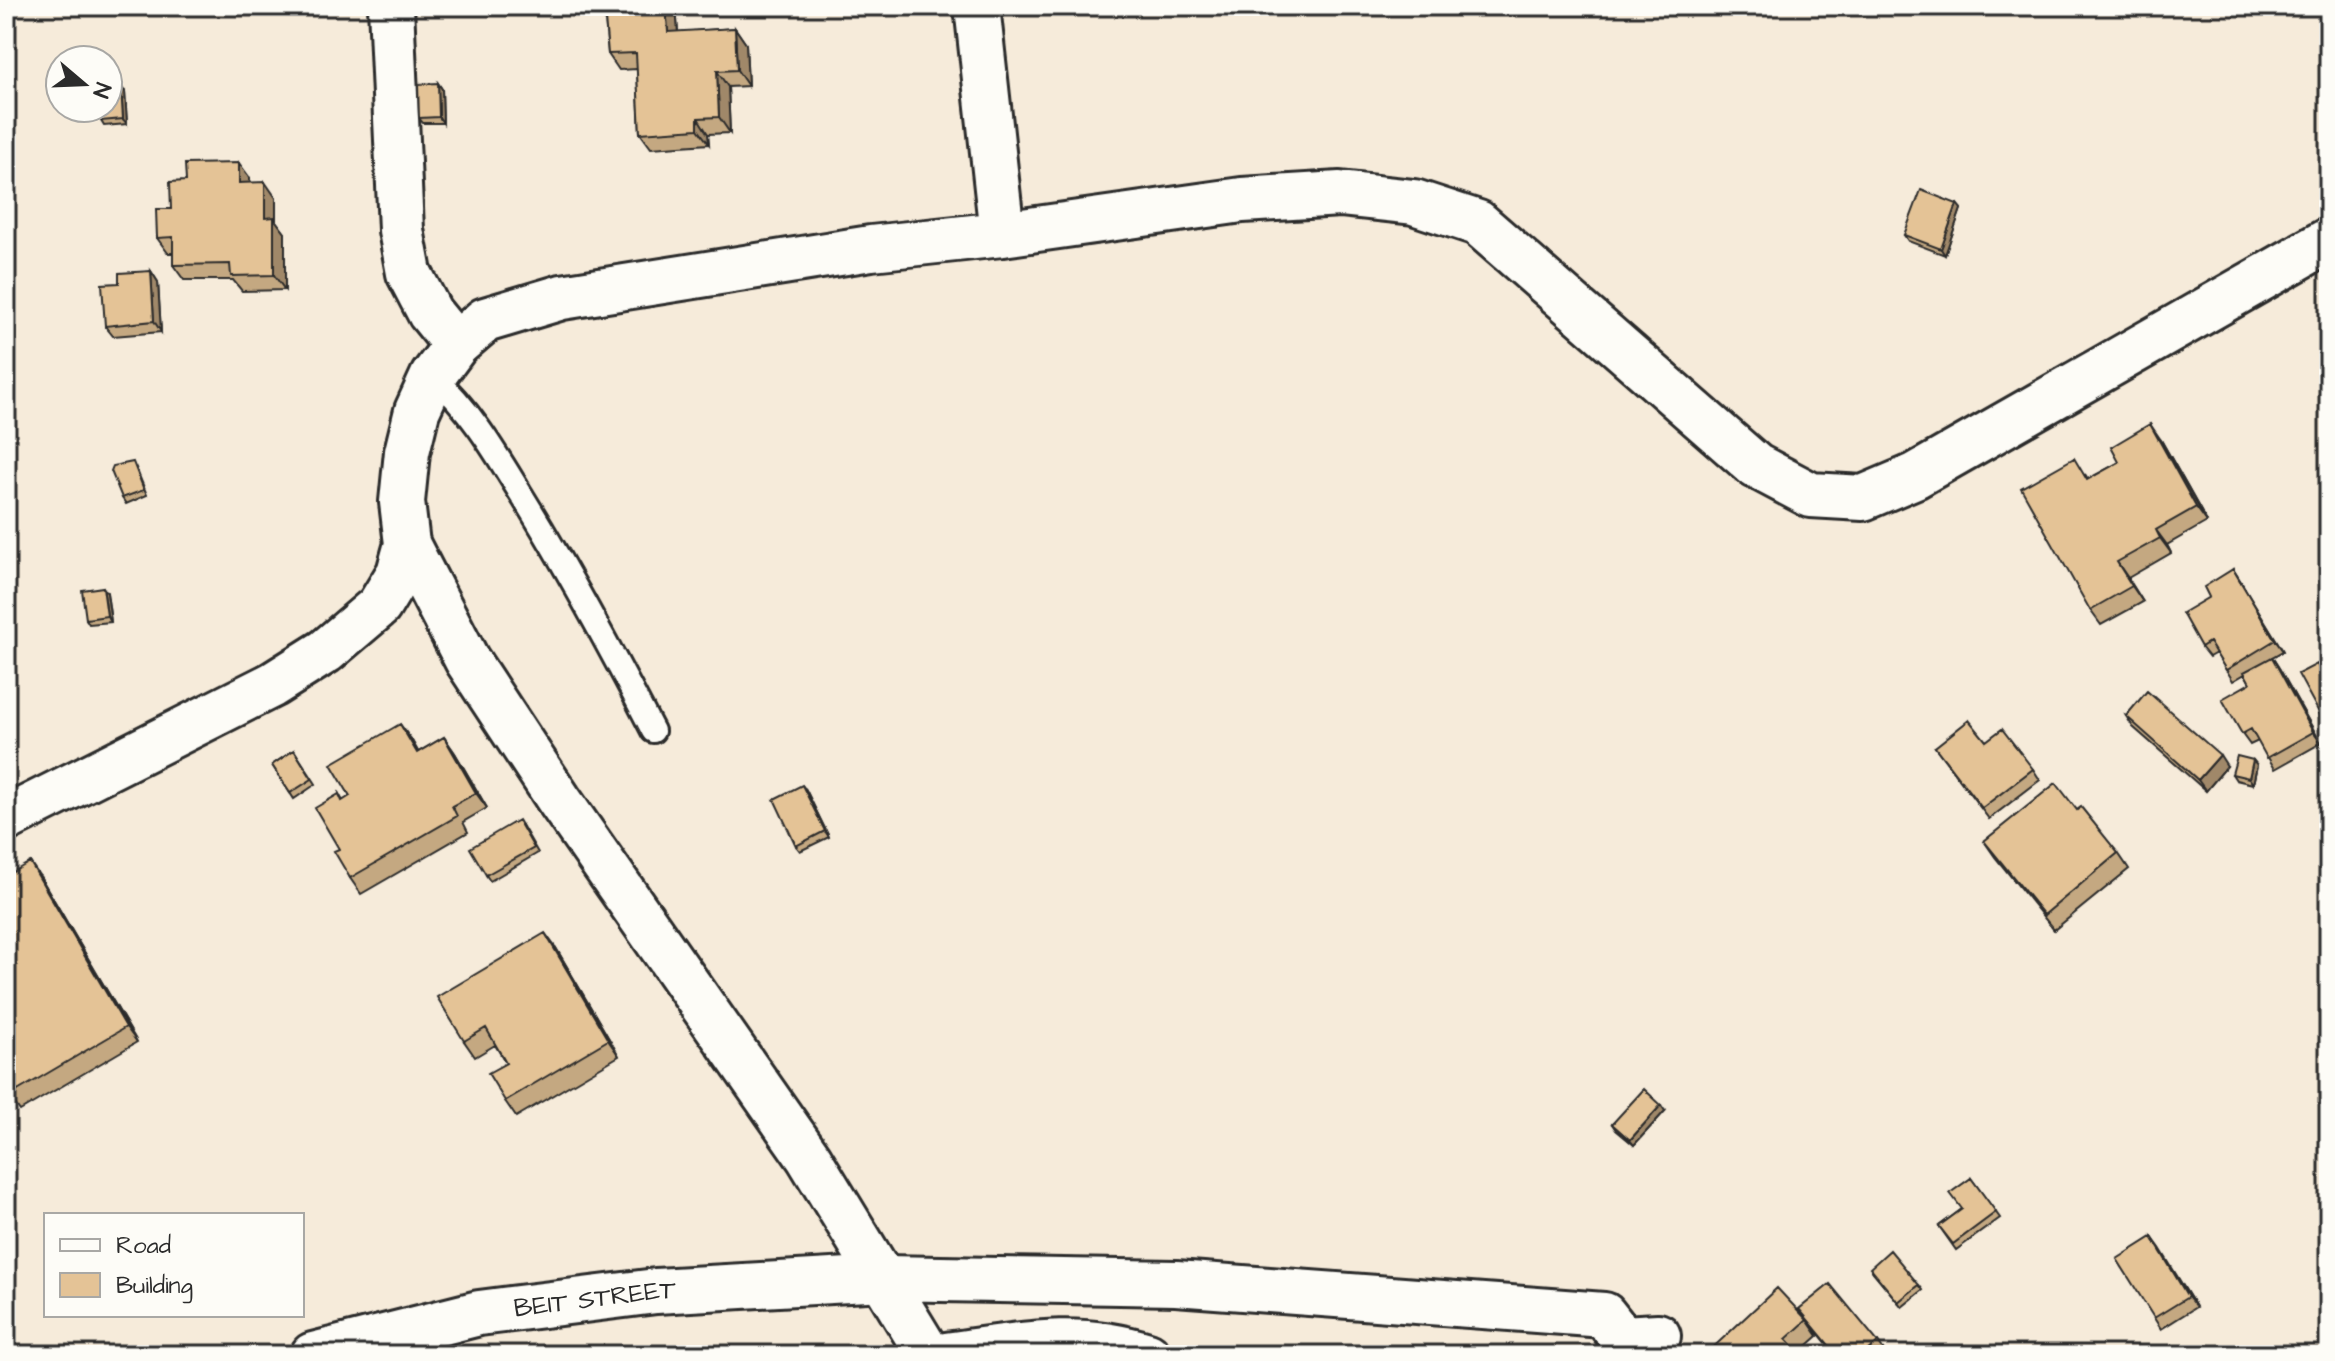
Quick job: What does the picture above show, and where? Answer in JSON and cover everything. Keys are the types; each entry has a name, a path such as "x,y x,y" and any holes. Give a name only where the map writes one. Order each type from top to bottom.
{"street":[{"path":"391,6 401,230 409,273 430,313 445,360"},
{"path":"977,6 1002,234"},
{"path":"929,1355 809,1158 559,800 467,660 407,544 402,502 407,452 417,411 445,360 485,320 562,297 871,248 1002,234 1242,200 1340,194 1414,202 1478,223 1756,466 1811,495 1863,498 1915,476 2329,240"},
{"path":"6,819 174,737 326,651 379,606 399,573 407,544"},
{"name":"BEIT STREET","path":"313,1355 479,1313 656,1291 884,1278 1176,1283 1572,1312 1604,1315 1622,1338 1658,1336"},
{"path":"946,1355 1060,1340 1110,1343 1148,1355"}],"lane":[{"path":"445,360 462,402 577,585 653,731"}],"building":[{"path":"604,6 666,6 668,32 735,28 737,70 717,71 719,117 698,118 698,129 640,133 636,53 608,54"},
{"path":"438,83 439,117 419,118 418,84"},
{"path":"239,163 239,183 265,182 265,218 274,217 274,275 231,276 230,264 173,265 173,237 157,238 156,209 171,209 170,182 186,181 185,164"},
{"path":"1921,190 1957,204 1941,249 1904,235"},
{"path":"151,271 154,321 105,326 102,284 119,283 119,273"},
{"path":"2150,424 2196,507 2156,530 2160,538 2117,562 2132,586 2090,610 2021,488 2074,458 2087,480 2119,462 2111,447"},
{"path":"133,462 144,490 122,498 111,471 113,466"},
{"path":"2233,569 2275,640 2226,670 2209,642 2201,647 2182,613 2209,597 2204,587"},
{"path":"103,587 107,616 86,619 82,590"},
{"path":"2272,657 2313,732 2267,758 2251,729 2242,734 2222,699 2250,683 2244,672"},
{"path":"2317,664 2329,686 2329,731 2298,674"},
{"path":"2147,691 2220,755 2198,780 2126,716"},
{"path":"1969,720 1986,741 2002,729 2033,769 1982,808 1935,747"},
{"path":"400,724 417,753 444,737 476,793 452,806 457,816 350,878 334,851 339,849 315,808 339,794 342,801 350,796 331,764"},
{"path":"294,750 312,779 290,793 272,765"},
{"path":"2237,756 2253,760 2249,778 2232,774"},
{"path":"2056,783 2077,810 2081,807 2118,853 2044,915 1984,841"},
{"path":"802,785 825,831 796,846 774,799"},
{"path":"518,820 534,848 486,875 470,848"},
{"path":"30,862 126,1027 9,1096 6,1091 6,876"},
{"path":"545,933 608,1040 505,1101 488,1073 506,1063 486,1028 464,1041 437,997"},
{"path":"1644,1089 1661,1105 1630,1140 1612,1124"},
{"path":"1971,1178 1996,1212 1953,1244 1939,1226 1962,1209 1950,1193"},
{"path":"2152,1237 2188,1297 2154,1318 2117,1259"},
{"path":"1890,1250 1919,1285 1898,1302 1870,1268"},
{"path":"1830,1284 1878,1342 1862,1355 1837,1355 1799,1309"},
{"path":"1777,1288 1807,1320 1786,1339 1801,1355 1705,1355"}]}
